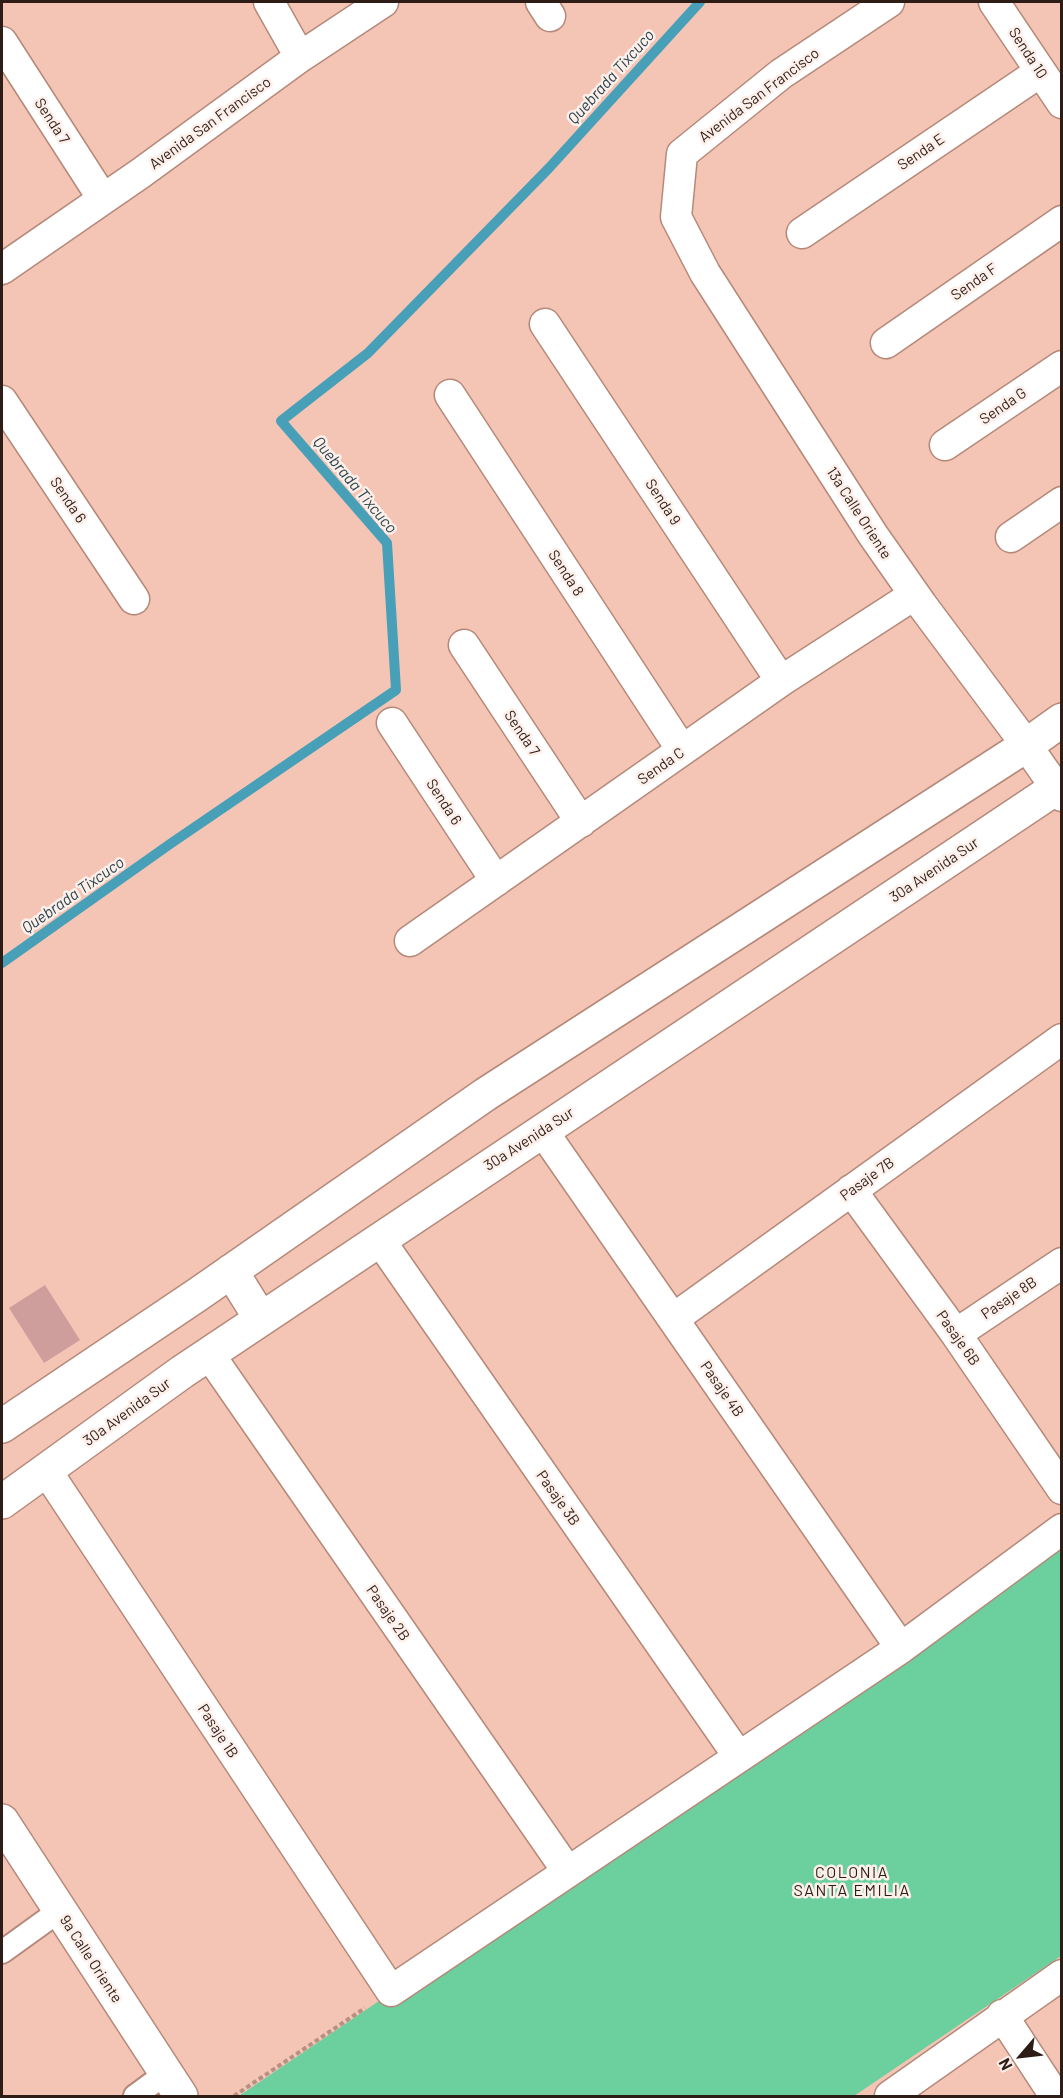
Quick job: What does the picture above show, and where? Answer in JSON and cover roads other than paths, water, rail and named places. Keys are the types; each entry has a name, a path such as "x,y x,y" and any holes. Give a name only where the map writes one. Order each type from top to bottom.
{"street":[{"path":"269,2 300,57"},
{"name":"Avenida San Francisco","path":"2,269 300,57 383,2"},
{"name":"Avenida San Francisco","path":"676,217 682,154 781,74 889,2"},
{"name":"Senda 10","path":"994,2 1062,103"},
{"name":"Senda 7","path":"2,42 103,199"},
{"name":"Senda E","path":"802,233 1040,72"},
{"name":"13a Calle Oriente","path":"676,217 705,273 873,535 914,595 1060,789"},
{"name":"Senda F","path":"886,343 1062,221"},
{"name":"Senda 9","path":"545,324 781,681"},
{"name":"Senda G","path":"945,446 1062,366"},
{"name":"Senda 8","path":"450,395 682,750"},
{"name":"Senda 6","path":"2,401 134,599"},
{"path":"1011,537 1062,502"},
{"name":"Senda C","path":"410,941 781,681 914,595"},
{"name":"Senda 7","path":"464,645 581,822"},
{"path":"2,1426 231,1272 486,1094 1027,746 1062,720"},
{"name":"Senda 6","path":"392,723 496,881"},
{"name":"30a Avenida Sur","path":"2,1502 209,1354 379,1239 1060,789"},
{"name":"Pasaje 7B","path":"673,1319 1062,1039"},
{"name":"Pasaje 4B","path":"542,1130 901,1648"},
{"name":"Pasaje 6B","path":"851,1190 956,1334 1062,1489"},
{"name":"Pasaje 3B","path":"379,1239 739,1757"},
{"name":"Pasaje 8B","path":"956,1334 1062,1263"},
{"path":"231,1272 261,1319"},
{"name":"Pasaje 2B","path":"209,1354 568,1872"},
{"name":"Pasaje 1B","path":"46,1470 391,1991 568,1872"},
{"path":"568,1872 901,1648 1062,1529"},
{"name":"9a Calle Oriente","path":"2,1821 173,2085"},
{"path":"2,1952 60,1911"},
{"path":"890,2097 1062,1975"},
{"path":"1002,2016 1055,2097"},
{"path":"135,2097 173,2085"}],"waterway":[{"name":"Quebrada Tixcuco","path":"2,963 170,844 396,690 387,543 281,421 368,353 549,168 700,2"}],"district":[{"name":"COLONIA SANTA EMILIA","path":"852,1882"}]}
